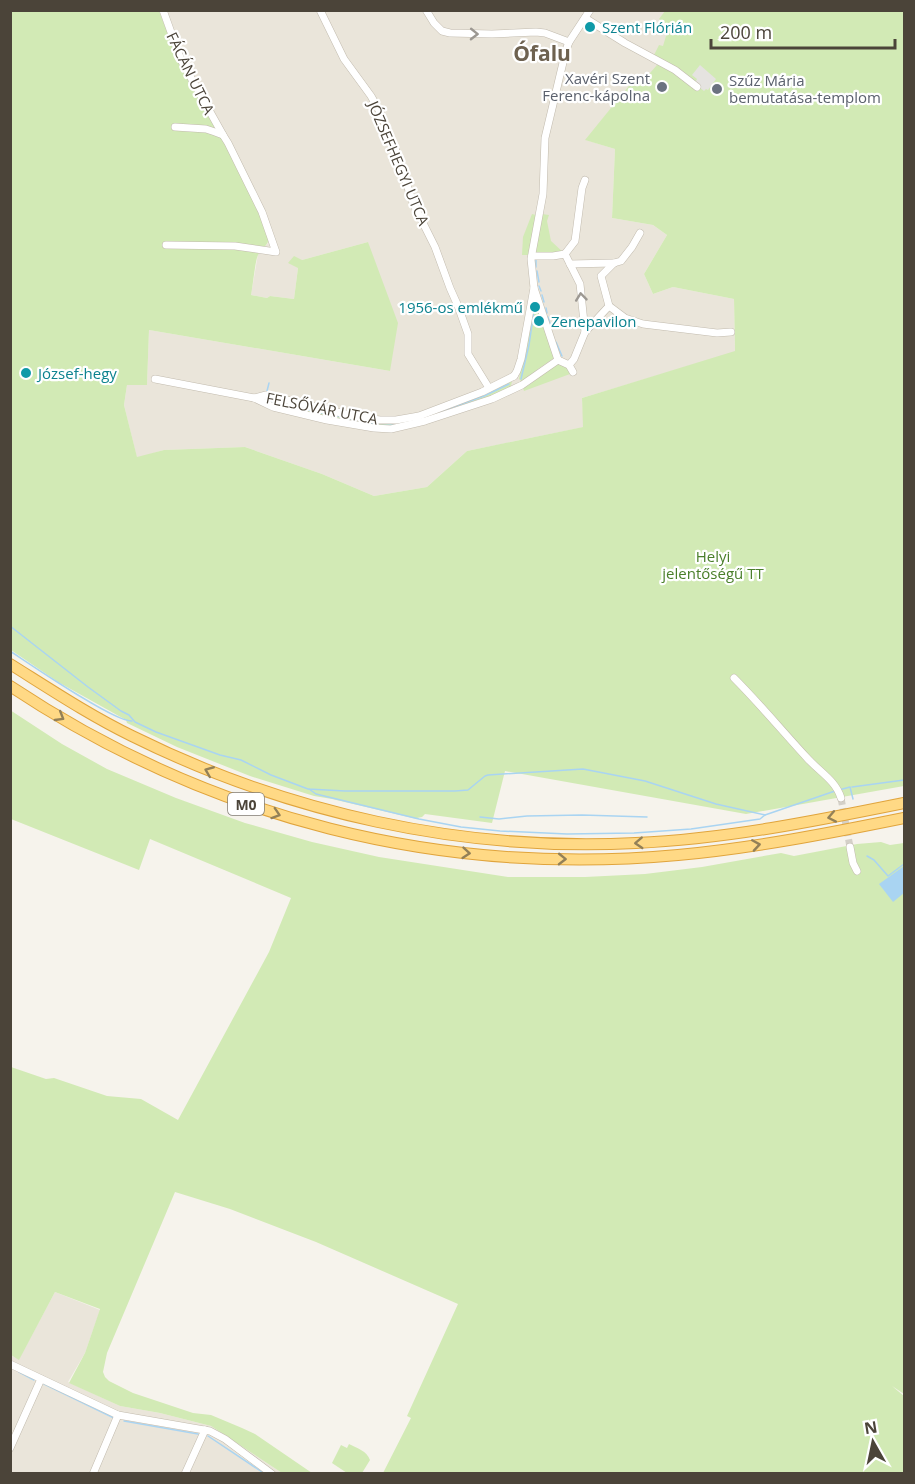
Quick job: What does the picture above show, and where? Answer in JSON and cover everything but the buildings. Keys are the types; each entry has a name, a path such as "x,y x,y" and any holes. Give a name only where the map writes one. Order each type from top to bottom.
{"highway":[{"name":"M0","path":"10,664 108,724 225,777 338,812 442,835 578,845 662,842 749,832 904,803"},
{"name":"M0","path":"10,686 62,719 105,742 220,795 333,830 440,851 596,860 665,856 758,845 904,819"}],"street":[{"name":"FÁCÁN UTCA","path":"163,10 182,60 250,186 276,252 227,246 166,245"},
{"name":"JÓZSEFHEGYI UTCA","path":"320,10 344,59 380,112 395,148 413,203 435,247 458,306 468,334 468,354 489,388"},
{"path":"426,10 442,31 450,33 536,32 569,42"},
{"path":"573,372 569,365 558,360 534,288 531,256 544,189 545,138 569,42 590,10"},
{"path":"585,18 675,70 697,87"},
{"path":"175,127 206,129 223,135"},
{"path":"531,256 565,254 575,241 585,180"},
{"path":"570,264 621,261 640,233"},
{"path":"565,254 580,284 585,332"},
{"path":"614,263 601,276 609,306 625,318 643,324 717,333 730,332"},
{"path":"518,383 517,371 534,288"},
{"path":"569,365 574,359 585,332 609,306"},
{"name":"FELSŐVÁR UTCA","path":"155,379 254,398 273,406 327,420 391,429 409,426 492,399 558,360"},
{"name":"FELSŐVÁR UTCA","path":"254,398 266,395 358,417 396,420 419,416 489,388 518,383"},
{"path":"734,678 816,768 835,784 839,792"},
{"path":"850,847 857,871"},
{"path":"10,1364 118,1415 205,1430 225,1439 272,1473"},
{"path":"10,1448 41,1379"},
{"path":"93,1473 118,1415"},
{"path":"185,1473 205,1430"}],"shaded area":[{"path":"874,10 650,73 632,82 586,140 615,149 612,218 653,225 667,235 644,274 653,294 673,287 734,299 735,352 582,398 584,427 467,451 427,487 374,496 322,474 245,447 164,450 137,458 124,405 127,385 147,385 149,330 390,371 368,242 302,260 298,268 294,299 251,295 258,254 268,243 159,11"},
{"path":"700,65 716,79 708,90 704,91 693,82 697,79 692,75"},
{"path":"55,1292 100,1310 85,1353 68,1382 120,1406 211,1426 282,1473 11,1473 10,1355 19,1359"}],"green space":[{"name":"Helyi jelentőségű TT","path":"10,11 159,11 169,36 223,138 268,233 267,243 257,258 251,295 294,299 298,268 288,263 294,256 302,260 368,242 398,323 390,371 149,330 147,385 127,385 124,405 137,457 164,450 245,447 322,474 374,496 427,487 467,451 583,427 582,398 735,351 734,299 673,287 653,294 644,274 667,235 653,225 612,218 615,149 585,140 632,82 650,73 657,65 659,58 654,55 659,45 663,46 669,26 659,19 665,11 904,11 904,786 746,814 505,771 492,823 425,814 417,819 314,796 250,776 177,747 127,723 126,720 58,682 11,650"},
{"path":"532,214 536,215 528,255 522,255 523,237"},
{"path":"542,214 549,215 547,221 551,241 565,254 535,252"},
{"path":"534,297 554,358 521,381 519,379"},
{"path":"561,363 570,374 524,391 523,388"},
{"path":"509,380 512,382 510,388 491,396 402,425 383,427 330,417 331,413 394,422"},
{"path":"264,398 326,413 318,416 268,402"},
{"path":"10,710 62,744 107,769 176,798 245,823 312,842 379,857 508,877 645,874 781,853 794,856 857,844 904,843 904,1394 892,1386 904,1396 904,1473 383,1473 411,1418 407,1416 458,1304 316,1242 230,1209 175,1192 107,1353 103,1372 105,1377 133,1393 193,1413 211,1415 255,1434 312,1473 282,1473 211,1426 120,1406 69,1383 85,1353 100,1309 55,1292 19,1360 11,1355 11,1067 46,1079 54,1078 107,1096 141,1099 178,1120 269,952 291,898 150,839 139,870 11,819"},
{"path":"349,1444 369,1457 370,1460 362,1473 347,1473 332,1463 341,1445 347,1448"}],"water":[{"path":"904,866 904,893 893,902 879,884"}],"waterway":[{"path":"536,260 536,267"},
{"path":"537,271 539,282"},
{"path":"539,286 541,291"},
{"path":"542,295 544,302"},
{"path":"546,308 547,313"},
{"path":"521,379 534,311"},
{"path":"548,317 551,327"},
{"path":"556,342 562,356"},
{"path":"267,391 269,383"},
{"path":"426,417 484,396 509,384"},
{"path":"266,398 275,403 370,423 401,423"},
{"path":"10,626 88,687 129,715 135,722 220,755 241,760 271,775 308,789 455,791 468,790 488,775 583,769 645,781 716,804 765,815"},
{"path":"10,651 91,703 122,719 132,721"},
{"path":"852,787 904,780"},
{"path":"839,790 850,787 853,799"},
{"path":"309,789 316,794 461,827 567,834 691,829 760,819 765,815 835,791"},
{"path":"480,817 499,819 582,815 647,817"},
{"path":"867,856 874,860 888,876 904,864"},
{"path":"19,1372 34,1380"},
{"path":"44,1384 114,1418"},
{"path":"124,1421 198,1434"},
{"path":"208,1436 265,1474"}],"tunnel":[{"path":"841,798 850,847"}],"place":[{"name":"Szent Flórián","path":"590,27"},
{"name":"Xavéri Szent Ferenc-kápolna","path":"662,87"},
{"name":"Szűz Mária bemutatása-templom","path":"717,89"},
{"name":"1956-os emlékmű","path":"535,307"},
{"name":"Zenepavilon","path":"539,321"},
{"name":"József-hegy","path":"26,373"}],"district":[{"name":"Ófalu","path":"542,53"}]}
